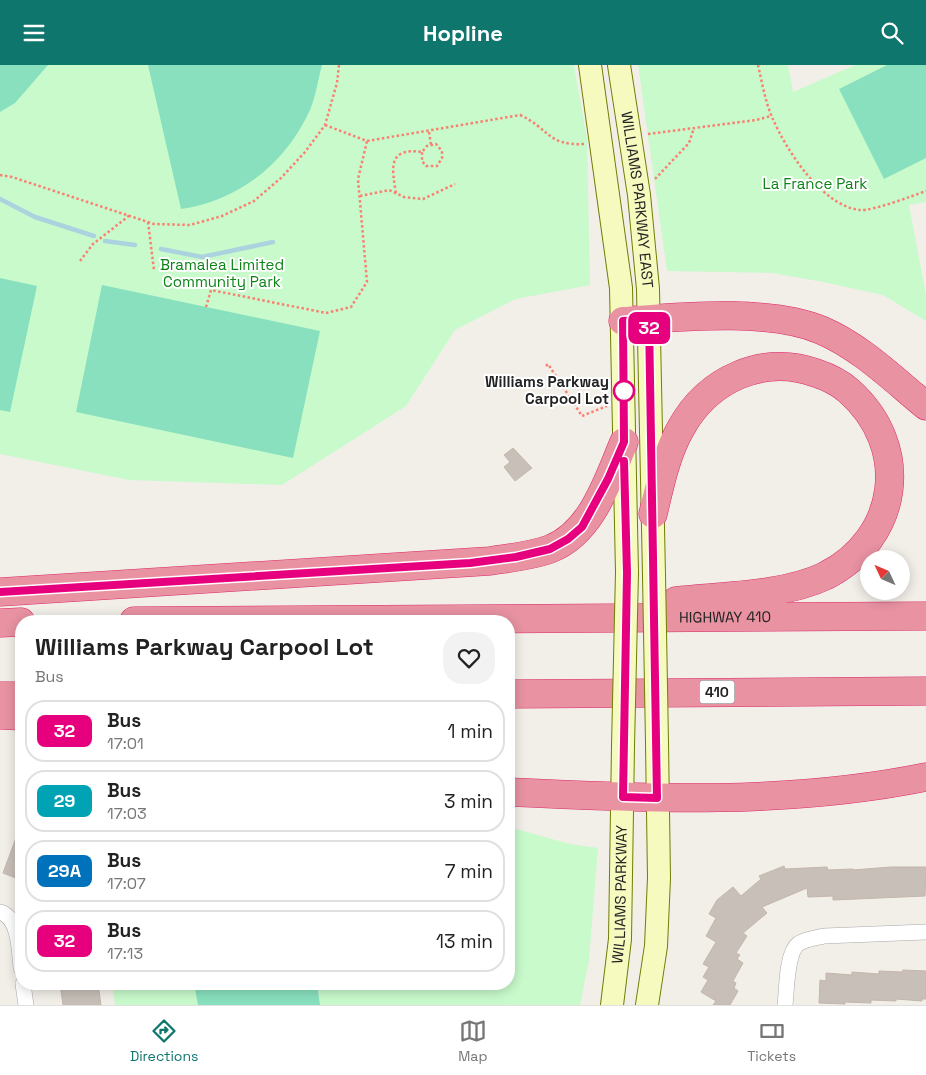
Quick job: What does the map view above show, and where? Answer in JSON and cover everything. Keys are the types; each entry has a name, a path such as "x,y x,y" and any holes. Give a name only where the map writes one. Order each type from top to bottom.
{"highway":[{"path":"636,320 758,318 791,322 821,330 864,354 926,406"},
{"path":"583,617 612,607 761,592 803,584 823,577 857,554 875,531 886,507 890,477 887,454 875,423 862,404 837,382 804,369 779,366 757,367 743,372 714,389 690,413 670,452 653,514"},
{"path":"0,591 470,563 516,557 550,549 568,539 582,527 608,479 624,442"},
{"name":"HIGHWAY 410","path":"515,618 926,616"},
{"path":"0,623 15,622"},
{"name":"410","path":"515,694 926,691"},
{"path":"0,696 15,696"},
{"path":"0,715 15,716"},
{"path":"515,792 657,798 756,796 873,788 926,777"}],"main road":[{"name":"WILLIAMS PARKWAY EAST","path":"590,65 615,236 636,320 653,514 657,798"},
{"name":"WILLIAMS PARKWAY EAST","path":"618,65 639,195 648,289 636,320 624,442 627,573"},
{"name":"WILLIAMS PARKWAY","path":"612,1005 620,939 627,573"},
{"path":"647,1005 656,946 659,878 657,798"}],"street":[{"path":"0,912 6,914 13,922 15,934"},
{"path":"785,1005 790,958 797,945 809,939 824,936 926,932"},
{"path":"24,990 26,1005"}],"path":[{"path":"0,175 12,177 148,222 190,225 222,216 254,201 294,167 325,125 337,83 339,65"},
{"path":"758,65 772,116 795,159 825,195 846,208 863,211 926,191"},
{"path":"325,125 367,141 520,115 530,120 557,141 567,145 585,144"},
{"path":"648,134 756,120 772,116"},
{"path":"651,183 689,143 694,128"},
{"path":"429,131 431,145"},
{"path":"206,307 212,290 326,313 351,307 367,282 358,179 367,141"},
{"path":"427,145 436,145 442,151 442,158 437,166 426,166 422,161 422,152 427,145"},
{"path":"396,193 392,166 398,155 410,150 422,152"},
{"path":"360,196 389,190 404,197 423,199 455,184"},
{"path":"80,261 93,244 130,215"},
{"path":"148,222 154,270"},
{"path":"546,365 548,364 582,416 610,405"}],"green space":[{"name":"Bramalea Limited Community Park","path":"0,65 574,65 587,139 590,285 516,299 455,330 406,406 282,485 129,480 0,454"},
{"path":"0,65 48,65 15,103 0,112"},
{"path":"148,65 322,65 310,110 288,147 274,163 241,188 222,198 202,205 181,209"},
{"name":"La France Park","path":"638,65 788,65 793,92 855,65 926,65 926,202 909,205 926,295 926,321 883,295 823,282 772,273 667,271"},
{"path":"887,65 926,65 926,158 884,179 839,89"},
{"path":"0,278 37,286 10,412 0,410"},
{"path":"102,285 320,331 293,458 76,412"},
{"path":"515,829 570,844 598,848 589,960 580,1005 115,1005 113,990 515,990"},
{"path":"195,990 318,990 320,1005 198,1005"}],"building":[{"path":"513,448 532,468 515,481 504,467 510,462 504,455"},
{"path":"15,841 15,878 3,873"},
{"path":"784,866 785,869 827,867 828,870 926,867 925,896 833,900 833,896 808,897 807,888 762,907 767,913 743,933 747,936 736,953 740,955 737,959 743,963 733,981 736,983 734,988 738,991 730,1005 713,1005 716,1001 701,992 708,980 703,977 709,967 703,964 716,942 706,936 716,918 709,914 717,900 733,887 741,896 761,879 759,876"},
{"path":"903,970 926,971 926,999 922,999 922,1001 871,1000 871,1003 845,1002 845,1004 819,1003 820,980 826,981 826,973 852,975 852,972 879,974 879,971 902,972"},
{"path":"61,990 99,990 101,1005 63,1005"}],"waterway":[{"path":"0,199 35,217 94,236"},
{"path":"105,241 135,245"},
{"path":"161,249 202,257 273,242"}],"bus line":[{"name":"32","path":"0,592 470,563 516,557 550,549 568,539 582,527 608,479 624,442 623,321 649,319 657,798 623,797 627,573 624,461"}],"place":[{"name":"Williams Parkway Carpool Lot","path":"624,391"}]}
